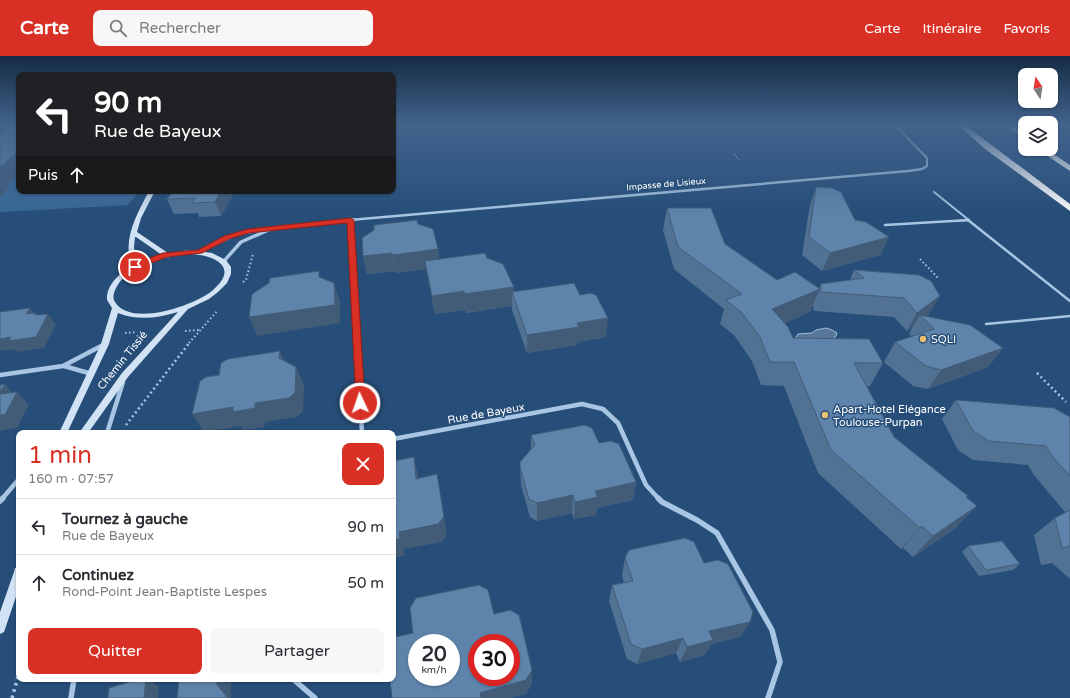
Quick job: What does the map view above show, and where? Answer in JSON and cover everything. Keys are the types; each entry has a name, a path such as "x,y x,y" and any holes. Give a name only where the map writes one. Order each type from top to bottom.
{"highway":[{"path":"998,155 1070,208"},
{"path":"1051,156 1070,169"}],"street":[{"name":"Impasse de Lisieux","path":"350,220 908,171 922,169 927,166"},
{"path":"135,267 131,252 133,232 151,194"},
{"path":"199,252 236,234 248,231 350,220 362,430"},
{"path":"224,261 241,242 273,228"},
{"path":"133,232 166,255"},
{"path":"199,252 213,254 224,261 228,272 223,283 207,298 170,313 149,316 130,314 116,308 111,302 110,296 113,287 122,276 135,267 146,261 166,255 199,252"},
{"name":"Chemin Tissié","path":"64,430 105,344 116,308"},
{"name":"Chemin Tissié","path":"85,430 125,375 185,308"},
{"path":"0,375 63,366 105,344"},
{"path":"63,366 92,374"},
{"path":"108,430 125,375"},
{"name":"Rue de Bayeux","path":"396,438 582,404 604,409 618,423 646,485 662,502 697,520 717,533 772,630 780,662 768,698"},
{"path":"0,501 16,482"},
{"path":"0,628 16,581"},
{"path":"71,698 74,682"},
{"path":"296,682 315,698"}],"lane":[{"name":"Impasse de Lisieux","path":"924,155 927,158 927,166"},
{"path":"934,192 1070,301"},
{"path":"885,225 969,220"},
{"path":"986,324 1070,316"}],"path":[{"path":"735,155 739,160"},
{"path":"920,259 938,278"},
{"path":"1037,373 1066,402"},
{"path":"12,698 16,682"}],"shaded area":[{"path":"0,155 16,155 16,194 137,194 128,205 0,212"},
{"path":"826,328 837,333 836,336 823,349 798,341 796,337 798,334 812,333 816,330"}],"building":[{"path":"0,155 14,155 0,167"},
{"path":"816,187 832,188 841,192 855,220 866,222 889,237 830,253 809,237"},
{"path":"171,194 219,194 215,202 193,203 195,198 167,199"},
{"path":"667,208 711,208 725,244 777,280 795,272 820,289 772,309 788,327 793,338 869,339 883,363 854,363 894,437 968,496 966,497 977,506 933,536 922,526 920,528 831,450 794,362 770,362 760,337 741,312 726,300 742,294 678,247"},
{"path":"417,220 418,224 433,229 438,249 393,255 392,253 363,256 362,238 374,230 374,225"},
{"path":"485,253 487,258 503,264 514,287 464,294 464,291 432,296 425,261"},
{"path":"854,270 919,275 931,281 940,296 917,313 904,298 821,292 821,284 864,278"},
{"path":"319,271 319,277 334,283 335,305 249,317 252,294 269,283 270,278"},
{"path":"574,283 580,295 590,293 596,295 608,318 577,323 579,327 527,335 512,292"},
{"path":"30,308 26,314 48,314 36,337 8,341 11,337 0,339 0,312"},
{"path":"920,315 970,325 1003,348 941,370 926,366 895,342 934,329"},
{"path":"280,351 279,358 296,367 295,393 289,398 255,403 255,408 233,412 233,407 192,414 200,381 206,377 219,375 221,363 228,359"},
{"path":"5,384 0,392 0,385"},
{"path":"17,392 5,415 0,415 0,394"},
{"path":"956,400 1054,408 1070,417 1070,476 1053,457 1046,446 989,441 973,431"},
{"path":"585,425 592,428 599,443 611,441 619,444 636,482 595,491 598,497 575,502 573,495 537,503 529,499 520,462 535,445 531,435"},
{"path":"414,457 416,479 437,474 444,517 438,524 399,532 400,539 396,540 396,460"},
{"path":"1070,510 1070,546 1062,548 1055,518"},
{"path":"685,538 694,542 704,563 718,560 728,564 753,612 750,622 709,631 713,640 687,647 683,638 642,649 631,644 612,585 633,581 625,558 629,550"},
{"path":"1002,541 1020,564 986,570 968,546"},
{"path":"479,585 488,590 494,614 510,610 519,615 532,670 526,680 520,682 520,634 468,634 468,686 505,686 480,693 481,698 392,698 390,682 396,682 396,637 408,634 408,686 460,686 460,634 409,634 413,633 410,608 416,598"},
{"path":"129,682 146,682 144,698 108,698 109,688"},
{"path":"179,682 217,682 217,685 228,698 177,698"}],"place":[{"name":"SQLI","path":"923,339"},
{"name":"Apart-Hotel Elégance Toulouse-Purpan","path":"825,415"}],"route":[{"path":"135,267 160,256 177,253 199,252 227,238 248,231 350,220 360,403"}]}
